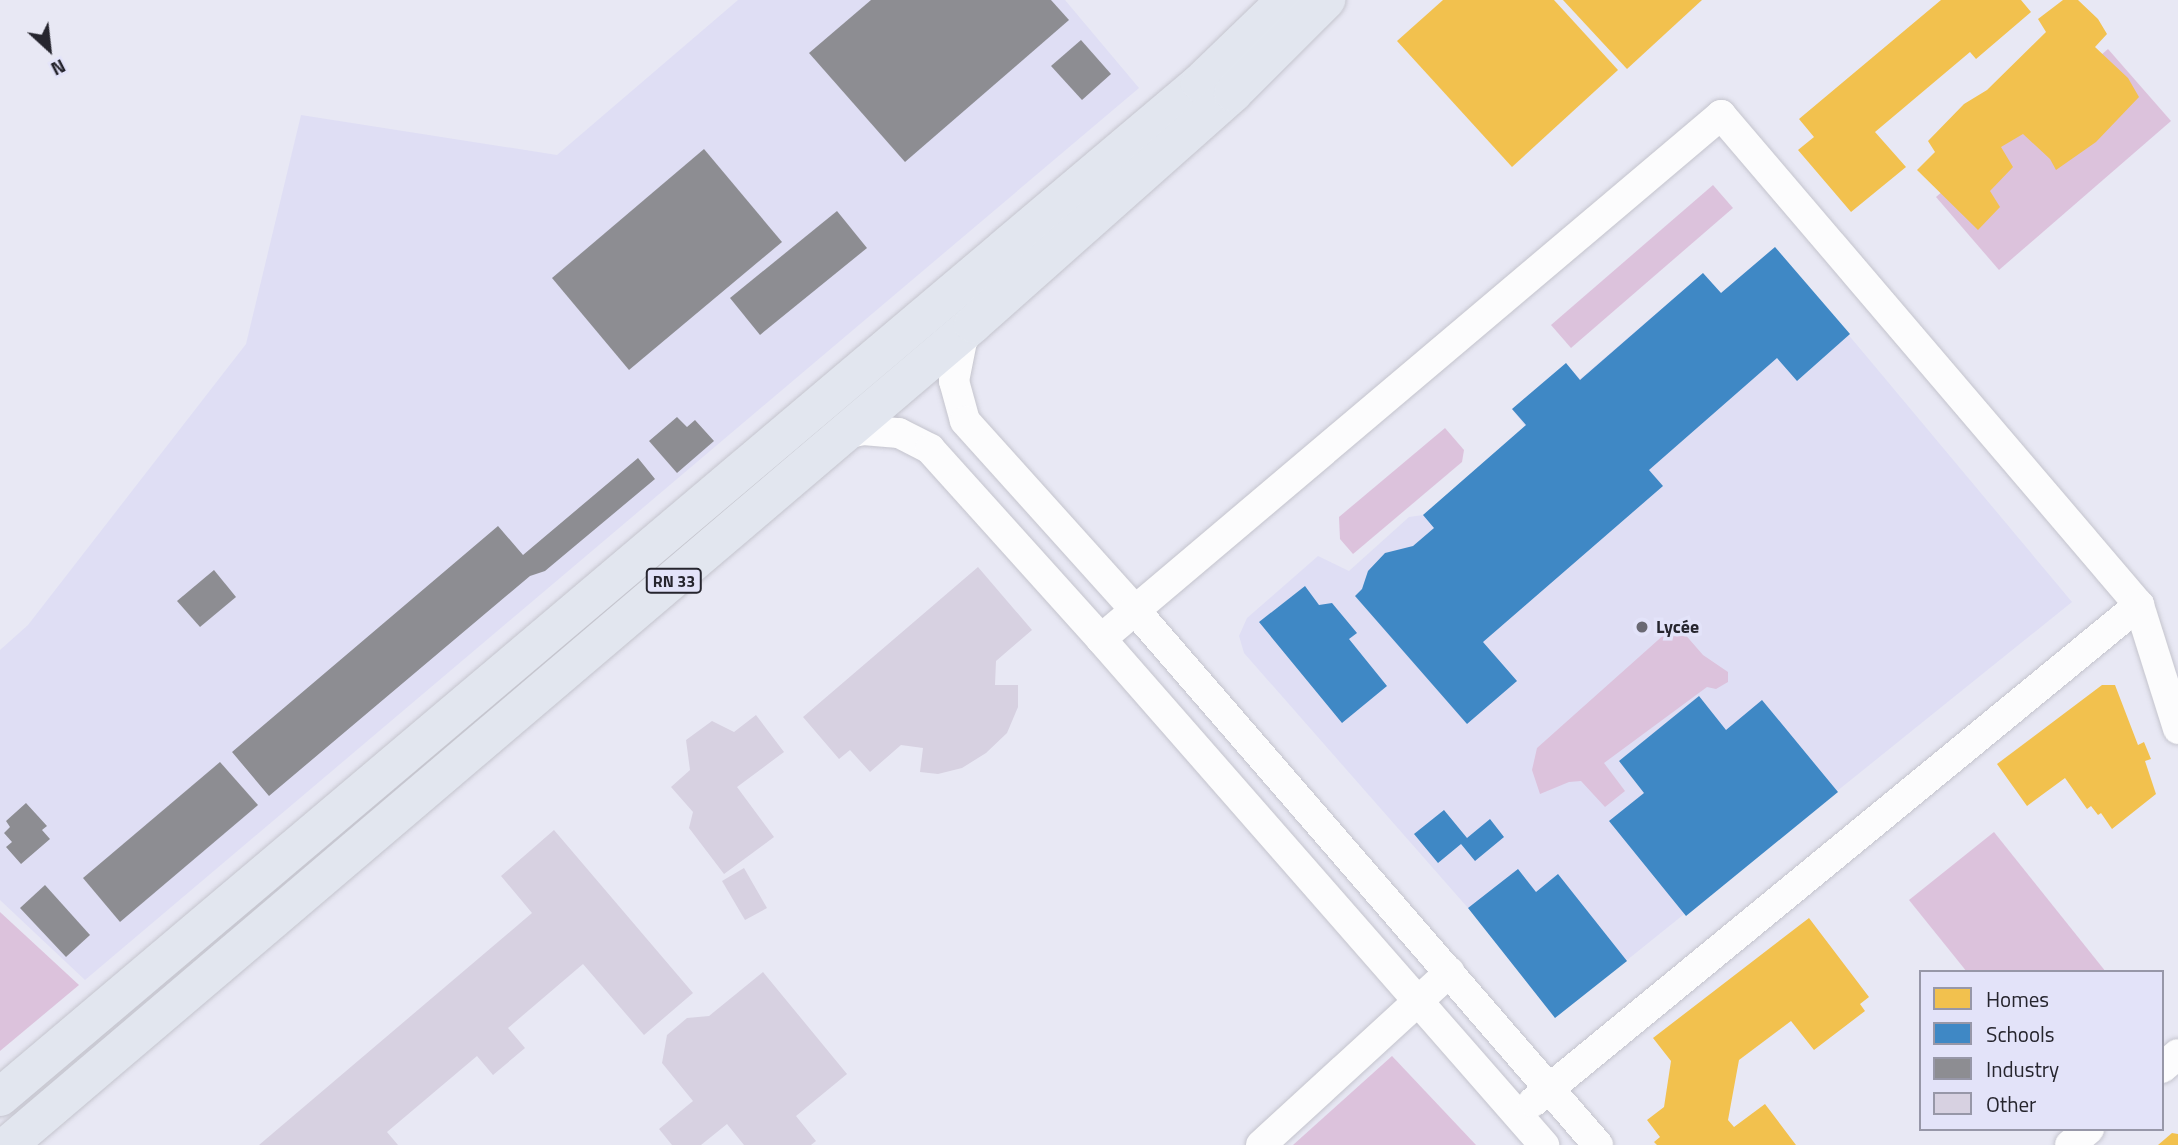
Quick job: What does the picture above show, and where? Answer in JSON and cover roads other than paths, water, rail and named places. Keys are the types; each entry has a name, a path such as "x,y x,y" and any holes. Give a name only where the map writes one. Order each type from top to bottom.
{"highway":[{"name":"RN 33","path":"0,1097 1190,91 1286,0"},
{"name":"RN 33","path":"8,1145 973,324 1233,93 1326,0"}],"street":[{"path":"1101,639 1721,115 2139,605 2178,729"},
{"path":"973,324 962,341 954,381 957,402 965,421 1134,609 1598,1145"},
{"path":"846,434 863,430 899,433 930,449 1101,639 1544,1145"},
{"path":"1518,1115 2139,605"},
{"path":"1261,1145 1450,972"},
{"path":"2164,1066 2178,1054"},
{"path":"2070,1145 2087,1131"}],"place":[{"name":"Lycée","path":"1642,627"}]}
